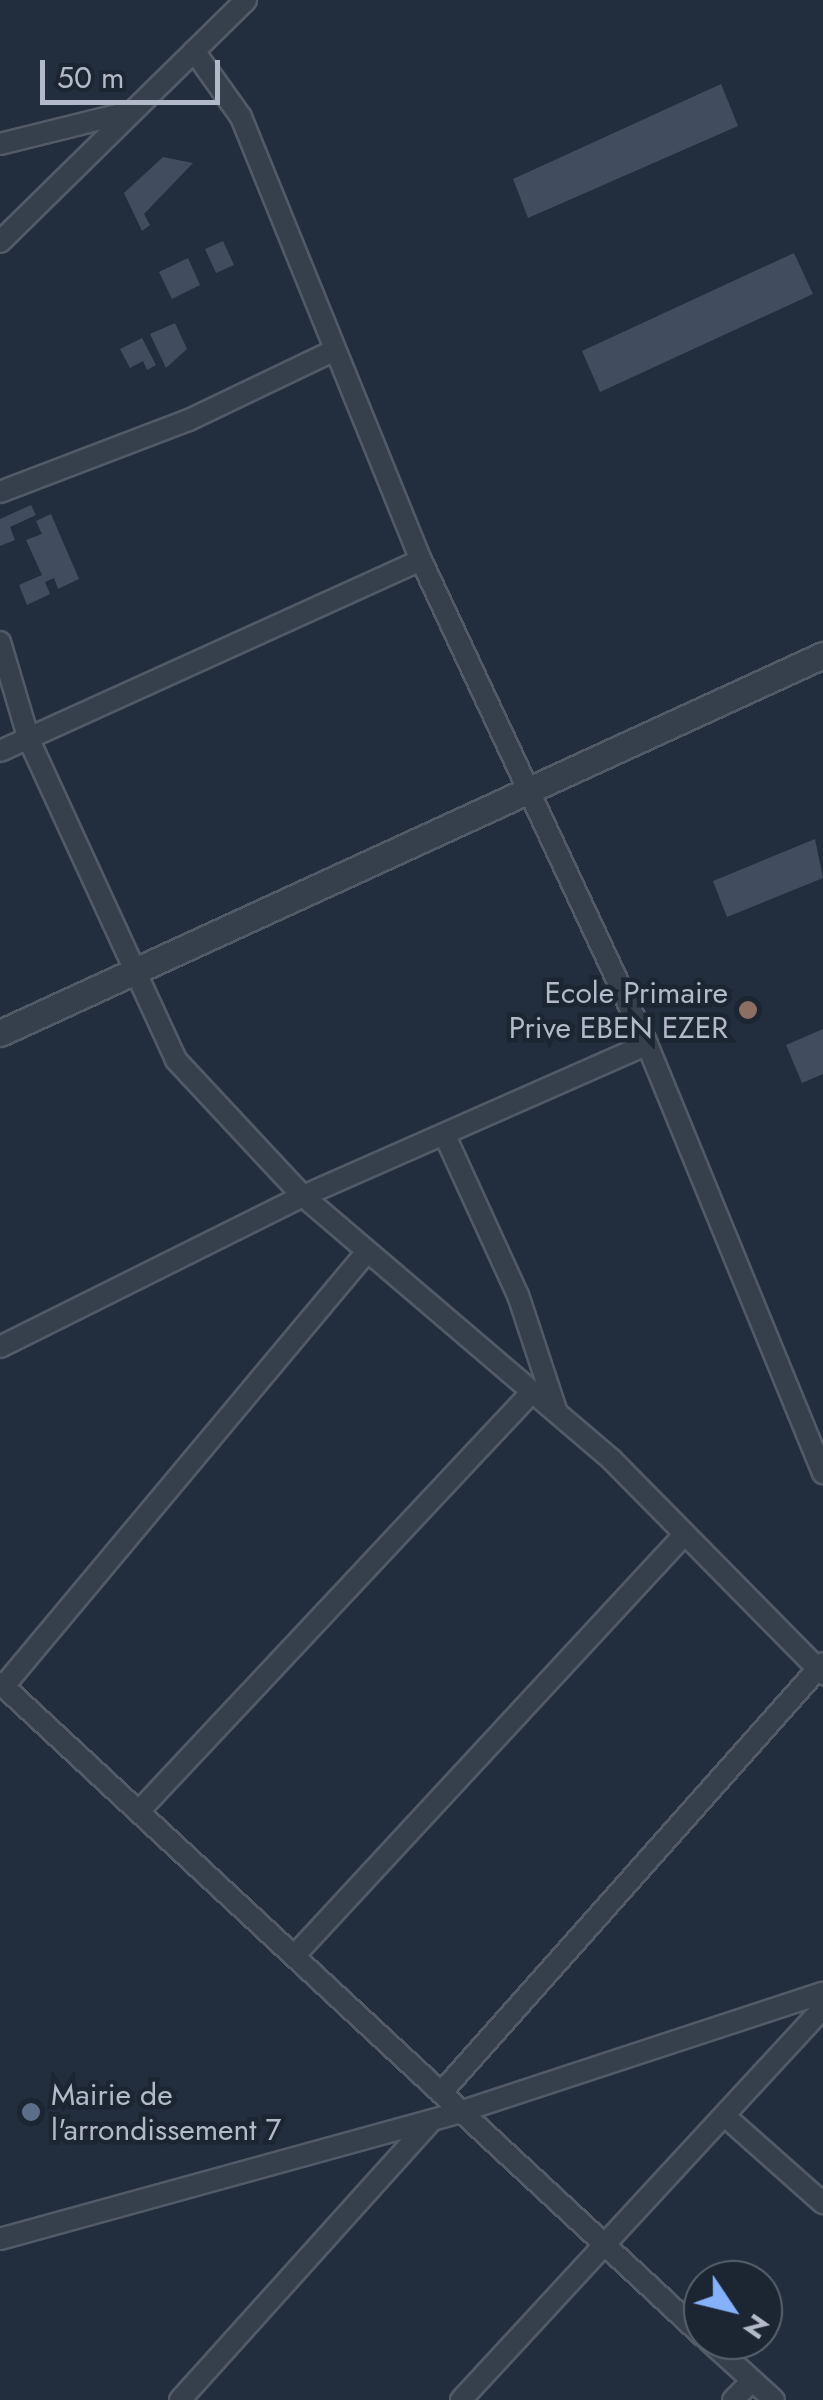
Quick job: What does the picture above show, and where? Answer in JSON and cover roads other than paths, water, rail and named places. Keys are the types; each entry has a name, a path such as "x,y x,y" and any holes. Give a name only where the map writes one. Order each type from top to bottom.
{"street":[{"path":"0,242 246,0"},
{"path":"194,51 241,117 420,560 525,792 647,1044 823,1473"},
{"path":"0,144 131,111"},
{"path":"0,492 189,420 333,351"},
{"path":"0,751 420,560"},
{"path":"0,642 29,740 129,969 176,1060 304,1196 365,1254 557,1414 821,1669 441,2093"},
{"path":"0,1033 129,969 823,656"},
{"path":"0,1347 304,1196 446,1138 647,1044"},
{"path":"446,1138 518,1295 557,1414"},
{"path":"365,1254 2,1685 141,1809 683,2317"},
{"path":"141,1809 530,1394"},
{"path":"296,1954 684,1535"},
{"path":"0,2238 460,2112 823,1993"},
{"path":"461,2400 823,2008"},
{"path":"726,2116 823,2203"},
{"path":"180,2400 432,2119"},
{"path":"729,2360 774,2400"},
{"path":"733,2400 752,2381"}],"place":[{"name":"Ecole Primaire Prive EBEN EZER","path":"748,1010"},
{"name":"Mairie de l'arrondissement 7","path":"31,2112"}]}
